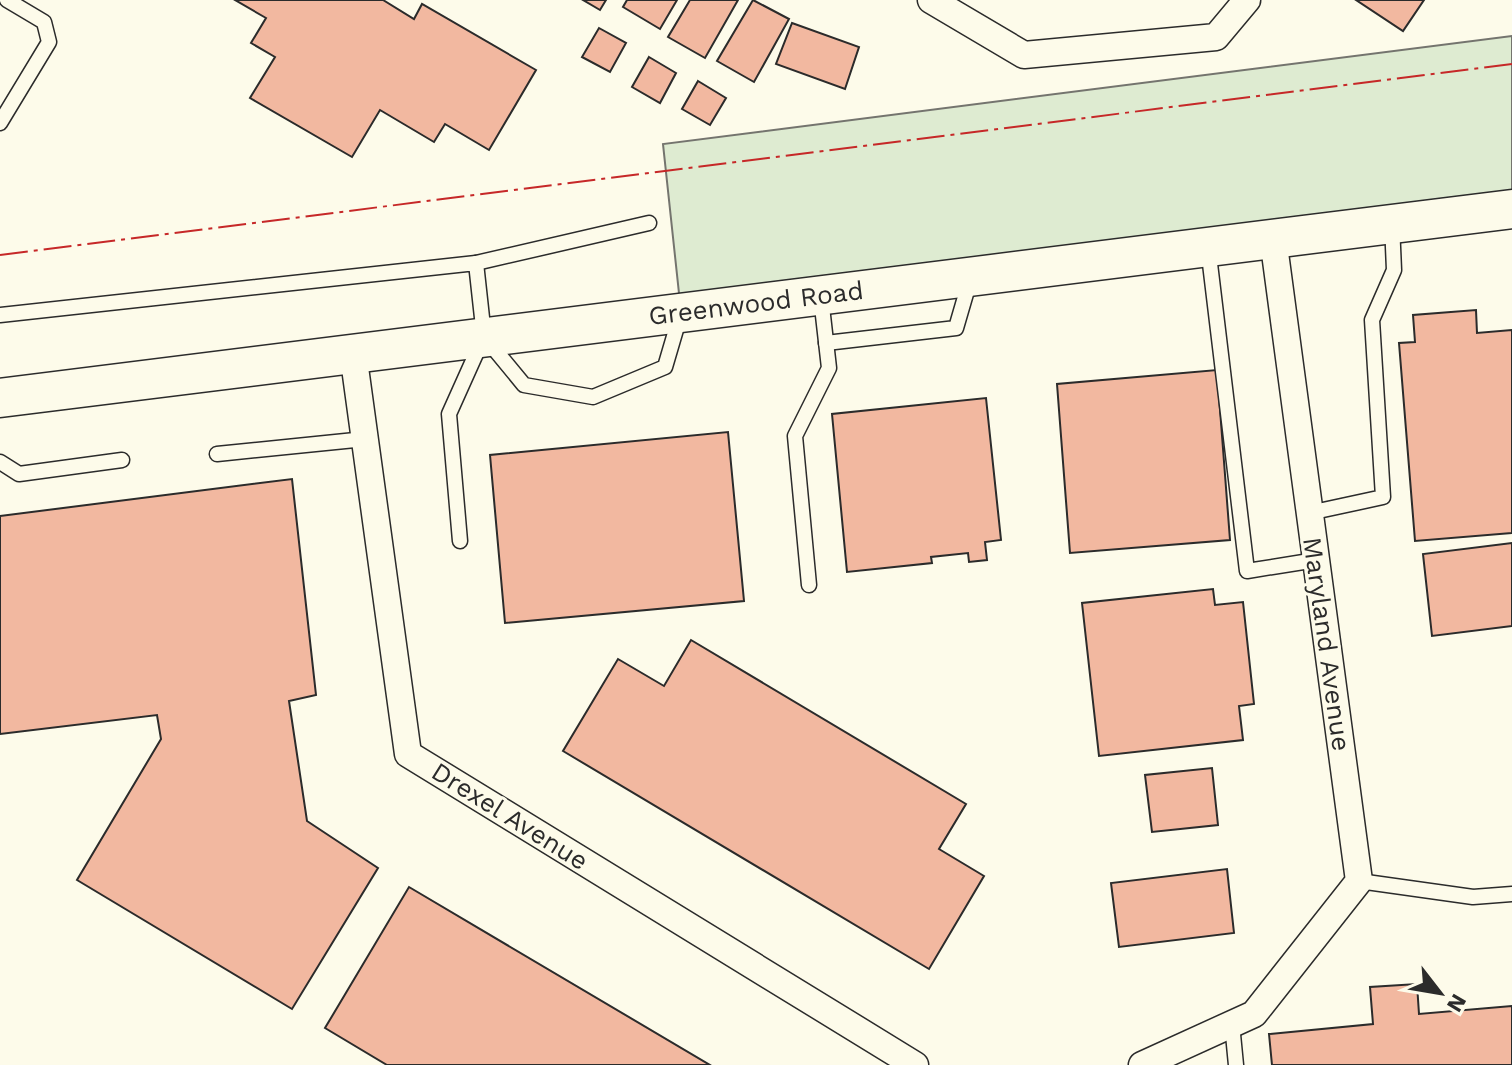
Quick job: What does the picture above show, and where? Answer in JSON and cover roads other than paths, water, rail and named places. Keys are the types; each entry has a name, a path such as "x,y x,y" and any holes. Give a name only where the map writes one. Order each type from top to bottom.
{"street":[{"path":"931,0 1024,55 1216,37 1247,0"},
{"name":"Greenwood Road","path":"0,398 1512,209"},
{"name":"Maryland Avenue","path":"1273,238 1359,881"},
{"name":"Drexel Avenue","path":"353,353 408,754 915,1065"},
{"path":"1142,1065 1243,1019 1359,881"}],"lane":[{"path":"0,123 49,42 44,22 7,0"},
{"path":"0,315 476,263 649,223"},
{"path":"1309,513 1383,497 1372,320 1394,270 1392,223"},
{"path":"1208,246 1247,571 1316,560"},
{"path":"460,541 449,414 484,336 476,263"},
{"path":"826,343 956,328 971,276"},
{"path":"809,585 795,436 829,368 821,294"},
{"path":"484,336 524,385 593,397 665,367 681,312"},
{"path":"217,454 365,439"},
{"path":"0,462 19,474 122,460"},
{"path":"1359,881 1473,897 1512,894"},
{"path":"1236,1065 1243,1019"}]}
